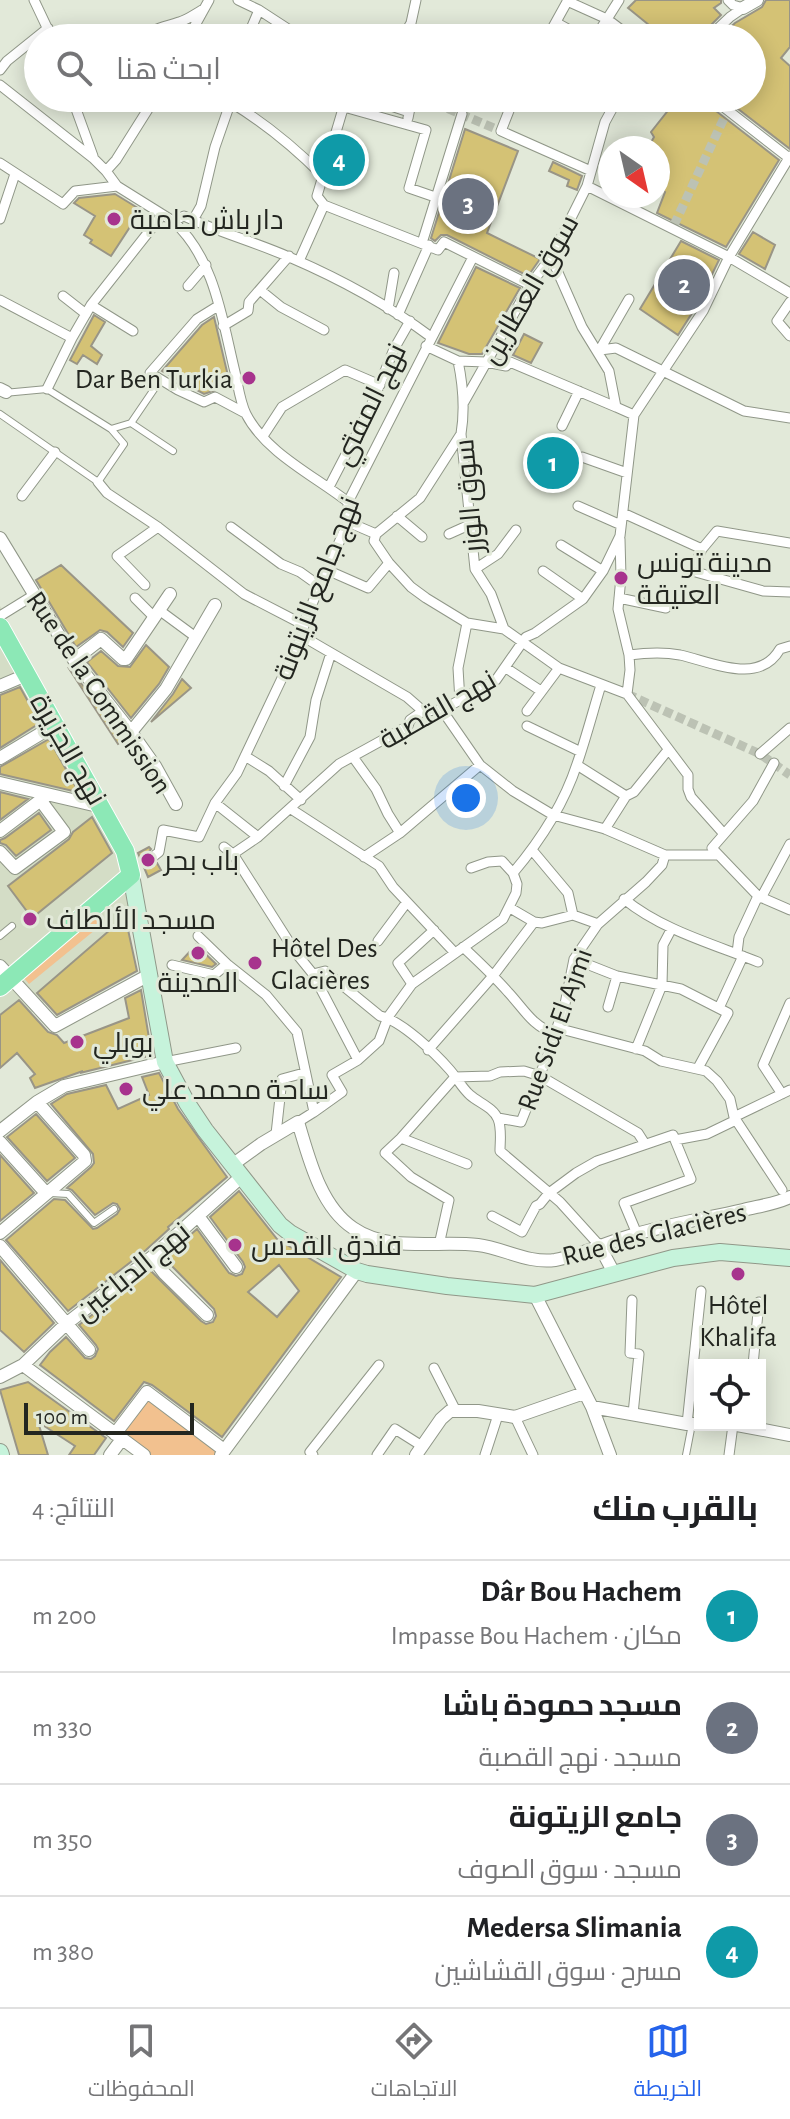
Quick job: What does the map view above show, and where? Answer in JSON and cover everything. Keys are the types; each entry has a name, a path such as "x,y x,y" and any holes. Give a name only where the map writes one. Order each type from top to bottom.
{"main road":[{"name":"نهج الجزيرة","path":"0,627 134,869"},
{"path":"134,869 165,1062 187,1103 274,1219 290,1233 357,1271 447,1286 535,1295 673,1258 720,1252 790,1258"},
{"path":"4,977 134,869"}],"street":[{"path":"34,0 46,24"},
{"path":"195,24 209,0"},
{"path":"238,0 255,6 281,24"},
{"path":"410,24 416,0"},
{"path":"604,24 619,0"},
{"path":"728,0 743,8"},
{"path":"723,24 757,0"},
{"path":"557,23 568,1 614,24"},
{"path":"171,24 202,10"},
{"path":"0,70 7,61 24,50"},
{"path":"0,85 24,104"},
{"path":"34,112 94,159 117,186 173,221 187,234 206,265 245,413 285,459 348,502"},
{"path":"77,112 94,159"},
{"path":"106,171 146,112"},
{"path":"193,220 201,206 227,112"},
{"path":"249,112 295,148 323,176"},
{"path":"343,112 317,196 324,205 438,250 444,242 530,285"},
{"path":"372,112 426,130 409,188 435,197"},
{"path":"406,125 409,112"},
{"path":"508,112 501,131 591,171"},
{"name":"سوق العطارين","path":"462,405 530,285 552,256 587,186 610,112"},
{"path":"725,112 789,157"},
{"path":"398,315 426,244 435,197 462,114"},
{"name":"نهج القصبة","path":"233,854 291,809 339,764 408,726 410,720 423,711 442,710 496,680 526,637 583,599 603,571 621,530 634,415 703,311 729,257 789,157"},
{"path":"0,163 63,204 75,191 117,186"},
{"path":"0,219 15,174"},
{"path":"587,186 673,227 790,293"},
{"path":"223,326 248,311 249,302 294,259 324,205"},
{"path":"47,389 89,310 162,215"},
{"path":"173,221 184,216 294,259 410,321 428,341 458,361 506,366 510,362 634,415"},
{"path":"552,256 582,327 609,371 616,407"},
{"name":"نهج جامع الزيتونة","path":"154,856 159,854 163,830 199,837 215,803 237,773 303,631 348,522 348,502 473,257"},
{"path":"188,286 206,265"},
{"path":"388,309 394,273"},
{"path":"260,290 281,307 324,330"},
{"path":"63,296 133,331"},
{"path":"599,352 629,299"},
{"path":"0,300 72,338"},
{"path":"790,302 777,321 790,336"},
{"path":"218,306 197,319 150,373 204,402 215,397 245,413"},
{"name":"نهج المفتي","path":"329,487 410,321"},
{"path":"599,352 616,348 744,411 789,420"},
{"name":"سوق الوزر","path":"458,361 464,415 461,434 475,569 491,594 504,629"},
{"path":"263,436 282,407 345,370 380,385"},
{"path":"562,426 579,391"},
{"path":"461,434 420,498 376,534 374,541 411,587 467,623 504,629 559,668 627,694 688,775 691,797 724,834"},
{"path":"22,496 55,452"},
{"path":"582,457 627,473"},
{"path":"98,482 107,493 158,527 244,594 303,631 331,653 407,697 423,711"},
{"path":"578,506 621,530 618,609 629,655 627,694"},
{"path":"623,513 702,549"},
{"path":"397,516 422,537"},
{"path":"348,522 376,534"},
{"path":"449,534 469,525"},
{"path":"145,585 117,556 158,527"},
{"path":"231,527 281,564 300,572 321,587"},
{"path":"475,569 498,554 516,530"},
{"path":"790,543 717,531 702,549 692,571 763,591 790,592"},
{"name":"Rue de la Commission","path":"0,538 74,660 131,732 176,804"},
{"path":"561,545 603,571"},
{"path":"327,570 368,588 389,563"},
{"path":"543,571 583,599"},
{"path":"74,660 101,639 126,659 170,594"},
{"path":"0,616 34,595"},
{"path":"135,598 197,638"},
{"path":"619,598 666,608"},
{"path":"131,732 166,689 215,605"},
{"path":"460,701 458,668 467,623"},
{"path":"629,655 676,654 736,670 759,667 775,659 780,649 790,646"},
{"path":"284,786 310,737 316,700 331,653"},
{"path":"506,668 541,691"},
{"path":"527,711 559,668"},
{"path":"0,686 26,675"},
{"path":"513,873 559,808 577,765 601,685"},
{"path":"442,710 480,765 513,791 553,815 605,829 665,855 718,855"},
{"path":"0,758 55,725"},
{"path":"527,726 581,752"},
{"path":"760,754 790,728"},
{"path":"605,829 626,796 634,792 668,750"},
{"path":"245,756 269,771 301,800"},
{"path":"353,757 376,789 400,833"},
{"path":"774,763 753,801 712,848 759,897 790,910"},
{"path":"364,857 400,833 480,765"},
{"path":"577,765 626,796"},
{"path":"0,783 45,798 102,807"},
{"path":"0,831 45,798"},
{"path":"0,852 15,868 64,832 45,798"},
{"path":"215,803 258,837"},
{"path":"291,809 379,866 393,887 434,930 493,976 529,1019 544,1030 645,1051 661,1061 706,1071 730,1099 735,1118 786,1194"},
{"path":"719,1008 740,955 739,937 790,844"},
{"path":"224,847 233,854 296,953 313,974 358,1060"},
{"path":"532,850 568,893 573,915"},
{"name":"Rue Sidi El Ajmi","path":"498,1118 521,1122 565,1004 574,959 598,924 646,882 662,865 665,855"},
{"path":"298,1122 342,1092 332,1075 358,1060 379,1041 388,1017 412,984 503,919 510,908 517,884 513,873 502,861 471,868"},
{"path":"624,899 641,913 672,928 758,962"},
{"path":"378,941 407,902"},
{"path":"510,908 534,922 573,915 598,924"},
{"path":"428,1050 493,976 534,922"},
{"path":"636,1049 662,985 663,945 672,928"},
{"path":"412,984 398,963 434,930"},
{"path":"198,936 266,995 297,1032 314,1112"},
{"path":"574,959 617,976 681,989 728,1013 698,1068"},
{"path":"172,965 214,975 227,964"},
{"path":"313,974 325,971 380,1016 388,1017 412,1035 472,1097 490,1108 498,1118 500,1151 560,1202 599,1245 614,1273"},
{"path":"4,977 55,1026 149,975"},
{"path":"608,1007 617,976"},
{"path":"675,1140 707,1134 786,1092 763,1065 790,1003"},
{"path":"0,1131 37,1102 64,1086 236,1048"},
{"path":"439,1245 449,1200 411,1177 385,1153 455,1077 524,1071 540,1076 638,1133 645,1144"},
{"path":"276,1134 282,1079 304,1073"},
{"path":"0,1233 85,1159 37,1102"},
{"name":"نهج الدباغين","path":"0,1377 23,1365 66,1324 152,1257 198,1216 237,1171 276,1134 298,1122"},
{"name":"Rue des Glacières","path":"298,1122 326,1199 341,1219 369,1237 405,1243 479,1245 545,1260 565,1257 637,1234 784,1200 786,1194"},
{"path":"492,1216 522,1232 536,1206 576,1173 597,1161 673,1135 691,1179 624,1203 637,1234"},
{"path":"401,1138 467,1164"},
{"path":"0,1142 46,1193"},
{"path":"198,1216 236,1267"},
{"path":"0,1246 89,1350"},
{"path":"152,1257 207,1315"},
{"path":"110,1455 118,1436 145,1393 149,1392 222,1453 357,1271"},
{"path":"592,1407 693,1424 701,1291"},
{"path":"535,1295 592,1407 610,1455"},
{"path":"632,1300 630,1353 639,1354 633,1414"},
{"path":"754,1359 759,1302"},
{"path":"23,1365 144,1455"},
{"path":"313,1455 310,1452 379,1365"},
{"path":"434,1368 456,1411"},
{"path":"377,1455 395,1429 419,1450 445,1414 478,1411 515,1417 584,1393"},
{"path":"485,1455 498,1415"},
{"path":"515,1417 533,1455"},
{"path":"766,1429 790,1435"},
{"path":"729,1455 734,1431"},
{"path":"521,1455 528,1442"}],"lane":[{"path":"111,429 131,423 161,379"},
{"path":"0,414 98,482 124,444 111,429 47,389 2,392"},
{"path":"131,423 173,451"},
{"path":"0,936 12,926"},
{"path":"46,1193 68,1194 94,1223 114,1209"},
{"path":"686,1455 693,1424"}],"shaded area":[{"path":"0,606 112,808 133,852 143,920 0,1039"},
{"path":"100,915 106,921 29,984 24,978"},
{"path":"148,1396 220,1450 217,1455 148,1455 119,1434"}],"building":[{"path":"636,0 721,0 714,8 721,15 712,24 648,24 628,8"},
{"path":"766,0 790,0 790,47 781,58 790,66 790,149 742,112 766,112 766,24 734,24 762,7"},
{"path":"667,112 717,112 779,160 726,247 657,213 659,208 670,208 670,136 653,136 651,132"},
{"path":"465,129 518,151 487,233 540,259 528,276 447,235 441,235 435,241 431,238"},
{"path":"553,162 582,176 577,190 567,186 569,180 549,171"},
{"name":"دار باش حامبة","path":"115,194 141,210 111,256 90,243 92,240 84,235 95,216 74,203 79,198"},
{"path":"753,232 775,245 765,269 739,254"},
{"path":"681,241 719,260 678,335 640,309"},
{"path":"476,267 520,288 482,354 469,354 438,343"},
{"path":"94,315 105,322 91,346 102,355 97,364 83,355 77,364 70,360"},
{"path":"214,317 229,380 204,394 162,371 202,325"},
{"path":"524,334 542,343 531,363 513,355"},
{"path":"61,565 133,633 123,647 107,632 100,630 76,647 36,580"},
{"path":"146,645 169,667 131,718 87,662 101,651 118,666 130,667"},
{"path":"68,667 124,737 125,740 118,744"},
{"path":"182,679 191,688 151,722 173,694"},
{"path":"20,687 40,723 0,748 0,695"},
{"path":"49,739 77,789 73,791 0,774 0,767"},
{"path":"0,792 28,799 0,820"},
{"path":"39,813 51,830 16,856 0,843 0,840"},
{"path":"92,817 112,853 32,918 8,886 69,839"},
{"name":"باب بحر","path":"149,847 148,860 157,863 161,870 148,877 138,853"},
{"path":"118,923 127,925 137,971 57,1015 37,993"},
{"name":"المدينة","path":"196,945 216,964 212,967 182,960"},
{"path":"141,990 149,1056 80,1073 83,1071 35,1088 30,1078 35,1074 17,1053 0,1068 0,1015 19,1000 48,1032 57,1035 64,1043 129,1018 125,998"},
{"path":"159,1073 178,1109 227,1177 146,1250 68,1311 6,1240 54,1199 65,1200 93,1229 120,1209 113,1203 95,1215 67,1188 91,1167 93,1154 51,1104 67,1094 106,1085 118,1109 149,1095 142,1077"},
{"path":"36,1114 75,1158 47,1181 7,1137"},
{"path":"0,1155 34,1193 0,1221"},
{"path":"239,1191 277,1239 341,1277 222,1437 144,1382 114,1421 40,1365 66,1337 85,1358 95,1356 96,1345 79,1325 150,1270 201,1321 206,1324 213,1322 216,1316 214,1309 164,1258 197,1229 229,1273 236,1276 242,1274 245,1267 243,1262 210,1217","holes":["279,1265 299,1291 277,1317 248,1292"]},
{"path":"0,1260 54,1323 24,1352 0,1330"},
{"path":"28,1382 106,1438 94,1455 69,1455 75,1446 38,1422 48,1455 19,1455 0,1390"}],"tunnel":[{"path":"456,112 501,131"},
{"path":"674,225 725,116"},
{"path":"627,694 760,754 790,775"},
{"path":"141,863 154,856"}],"place":[{"name":"Medersa Slimania","path":"339,160"},
{"name":"جامع الزيتونة","path":"468,204"},
{"name":"دار باش حامبة","path":"114,219"},
{"name":"مسجد حمودة باشا","path":"684,285"},
{"name":"Dar Ben Turkia","path":"249,378"},
{"name":"Dâr Bou Hachem","path":"553,463"},
{"name":"مدينة تونس العتيقة","path":"621,578"},
{"name":"باب بحر","path":"148,860"},
{"name":"مسجد الألطاف","path":"30,919"},
{"name":"المدينة","path":"198,953"},
{"name":"Hôtel Des Glacières","path":"255,963"},
{"name":"بوبلي","path":"77,1042"},
{"name":"ساحة محمد علي","path":"126,1089"},
{"name":"فندق القدس","path":"235,1245"},
{"name":"Hôtel Khalifa","path":"738,1274"}]}
